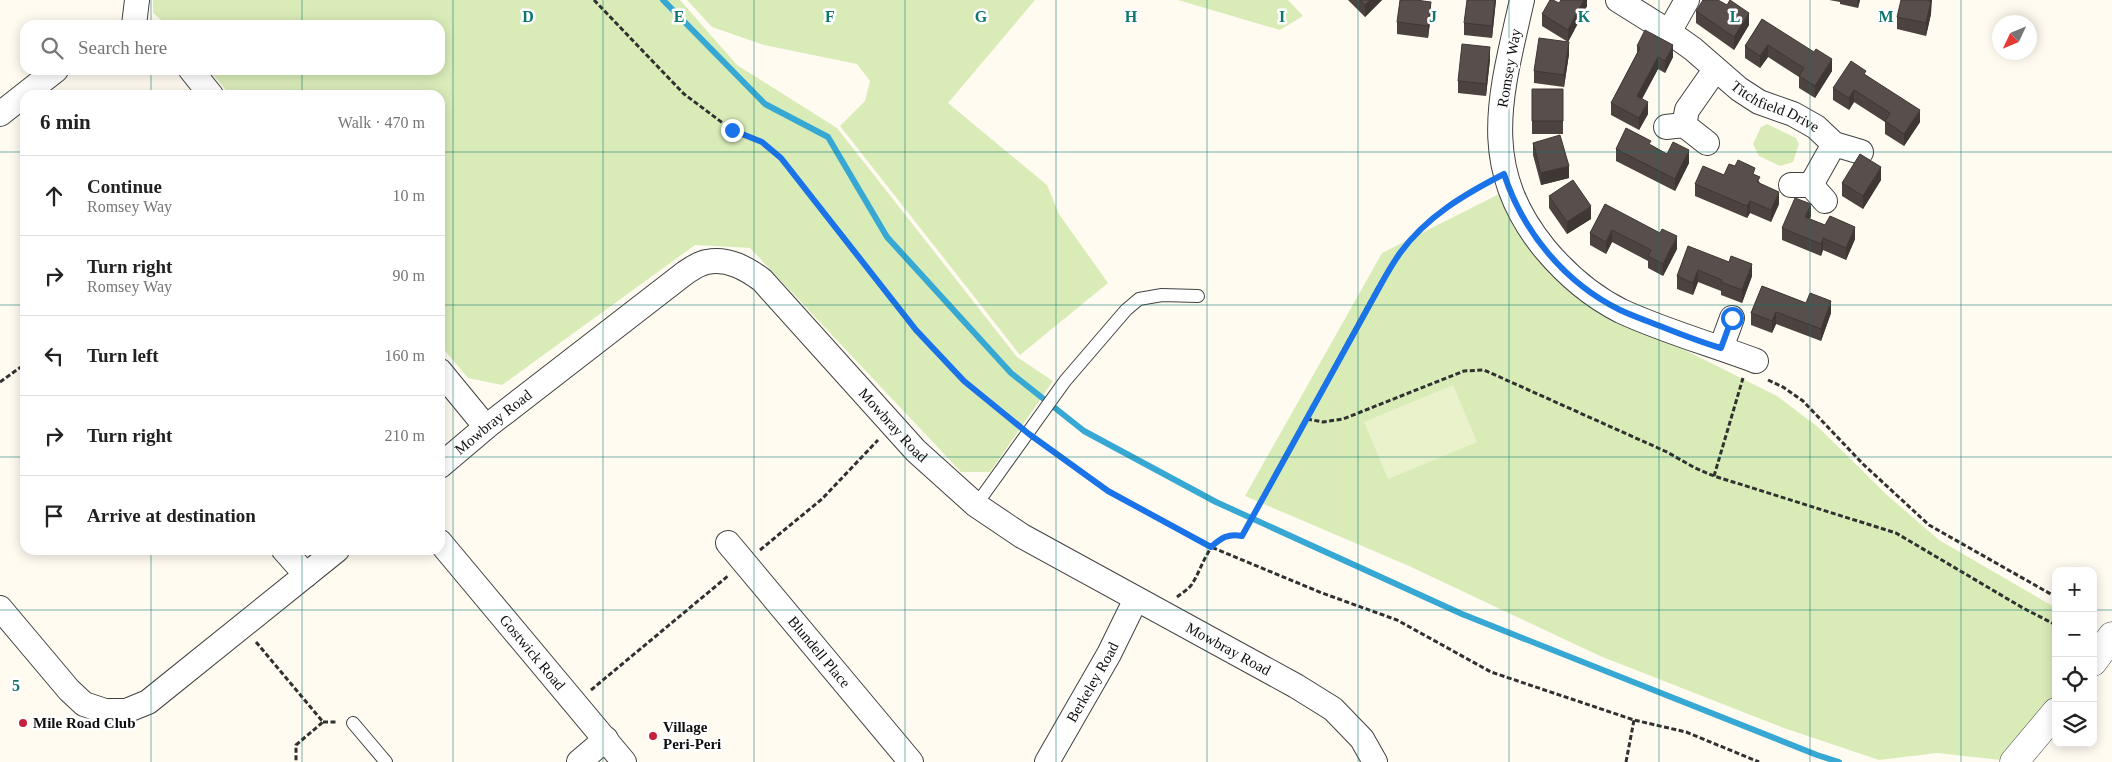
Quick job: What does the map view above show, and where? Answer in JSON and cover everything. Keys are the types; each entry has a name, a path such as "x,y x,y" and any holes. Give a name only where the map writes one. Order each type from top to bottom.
{"street":[{"path":"135,20 137,0"},
{"name":"Romsey Way","path":"1522,0 1502,92 1500,137 1504,174 1520,214 1559,266 1588,291 1620,310 1721,348 1754,370"},
{"name":"Titchfield Drive","path":"1618,0 1693,49 1715,70 1759,102 1794,114 1816,127 1834,144 1861,152"},
{"path":"1669,32 1687,0"},
{"name":"Titchfield Drive","path":"1707,143 1675,126 1715,70"},
{"path":"31,90 50,75"},
{"path":"195,75 207,90"},
{"path":"0,114 20,98"},
{"name":"Titchfield Drive","path":"1809,191 1834,144"},
{"name":"Mowbray Road","path":"445,462 685,272 705,262 726,262 746,268 762,280 916,452 976,505 1022,536 1296,686 1333,709 1362,739 1375,762"},
{"path":"1721,348 1732,318"},
{"path":"445,377 486,428"},
{"name":"Blundell Place","path":"728,543 911,762"},
{"name":"Gostwick Road","path":"445,548 624,762"},
{"path":"288,555 306,575"},
{"path":"0,608 69,690 84,704 105,711 126,711 148,702 331,555"},
{"name":"Berkeley Road","path":"1047,762 1109,654 1136,599"},
{"path":"2097,657 2112,636"},
{"path":"2014,762 2052,717"},
{"path":"579,762 606,739"}],"lane":[{"path":"976,505 1065,381 1126,310 1139,299 1162,296 1198,296"},
{"path":"353,723 386,762"}],"path":[{"path":"594,0 684,94 732,130 762,142 781,158 916,330 964,381 1033,428 1108,491 1211,547 1322,593 1397,620 1491,672 1634,720 1686,732 1759,762"},
{"path":"1159,611 1191,586 1211,547 1226,536 1232,534 1242,536 1380,286 1401,252 1432,219 1464,195 1504,174"},
{"path":"0,382 20,368"},
{"path":"1307,419 1324,422 1343,419 1464,371 1484,370 1658,448 1714,476 1896,533 2023,608 2052,623"},
{"path":"1714,476 1754,370 1803,401 1863,464 1929,525 2052,595"},
{"path":"243,626 323,722 296,745 296,762"},
{"path":"1626,762 1634,720"}],"green space":[{"path":"153,0 680,0 737,65 837,128 1017,357 1053,381 990,472 961,472 750,248 695,245 502,385 468,378 445,351 445,90 226,90 213,75 445,75 445,20 161,20 153,13"},
{"path":"687,0 1035,0 948,103 1047,185 1059,214 1108,283 1020,355 840,126 865,101 870,81 857,64 764,45 712,27"},
{"path":"1178,0 1288,0 1303,16 1280,30"},
{"path":"1767,124 1796,138 1799,144 1793,162 1780,166 1759,156 1753,144 1761,127"},
{"path":"1501,193 1529,248 1571,293 1777,396 1818,427 1887,495 1939,540 2052,606 2052,698 2001,760 1937,753 1879,760 1781,727 1600,656 1409,566 1245,496 1382,253"},
{"path":"1453,385 1477,442 1388,479 1364,422"}],"building":[{"path":"1360,0 1370,0 1365,5"},
{"path":"1400,0 1431,2 1428,26 1397,22"},
{"path":"1467,0 1495,0 1492,26 1464,23"},
{"path":"1550,0 1559,3 1561,0 1584,0 1568,30 1542,14"},
{"path":"1703,0 1718,0 1727,5 1730,0 1749,13 1734,37 1696,11"},
{"path":"1901,0 1931,1 1926,23 1897,17"},
{"path":"1762,19 1814,52 1816,49 1832,59 1815,86 1799,76 1804,68 1768,45 1760,56 1745,46"},
{"path":"1645,30 1673,45 1665,61 1658,57 1637,96 1648,102 1639,118 1611,103 1640,48 1637,46"},
{"path":"1539,38 1569,42 1564,75 1534,71"},
{"path":"1462,44 1490,47 1486,84 1458,81"},
{"path":"1851,61 1866,71 1864,74 1920,110 1904,134 1885,121 1890,113 1854,90 1849,98 1833,88"},
{"path":"1532,89 1563,89 1563,121 1532,121"},
{"path":"1626,128 1651,141 1649,144 1667,154 1673,142 1689,150 1675,179 1616,149"},
{"path":"1560,135 1569,166 1541,173 1533,143"},
{"path":"1860,154 1881,167 1863,196 1842,183"},
{"path":"1738,160 1755,168 1753,174 1760,177 1757,182 1779,192 1771,210 1750,201 1747,206 1695,184 1703,166 1724,175 1729,164 1735,166"},
{"path":"1573,180 1591,206 1567,222 1549,196"},
{"path":"1795,198 1811,204 1805,217 1825,225 1830,216 1855,227 1846,248 1823,238 1821,244 1782,228"},
{"path":"1605,204 1660,233 1662,229 1677,236 1663,264 1648,256 1651,250 1612,230 1606,242 1590,233"},
{"path":"1688,246 1729,262 1731,256 1752,264 1742,290 1698,270 1693,283 1677,276"},
{"path":"1762,286 1806,303 1810,293 1831,301 1821,329 1776,312 1772,321 1751,313"}],"waterway":[{"path":"663,0 765,104 828,137 887,237 1011,373 1084,431 1216,502 1462,614 1817,755 1839,762"}],"place":[{"name":"Mile Road Club","path":"23,723"},
{"name":"Village Peri-Peri","path":"653,736"}],"route":[{"path":"732,130 762,142 781,158 916,330 964,381 1029,434 1108,491 1211,547 1221,538 1232,534 1242,536 1380,286 1401,252 1432,219 1464,195 1504,174 1520,214 1537,239 1559,266 1588,291 1620,310 1721,348 1732,318"}]}
